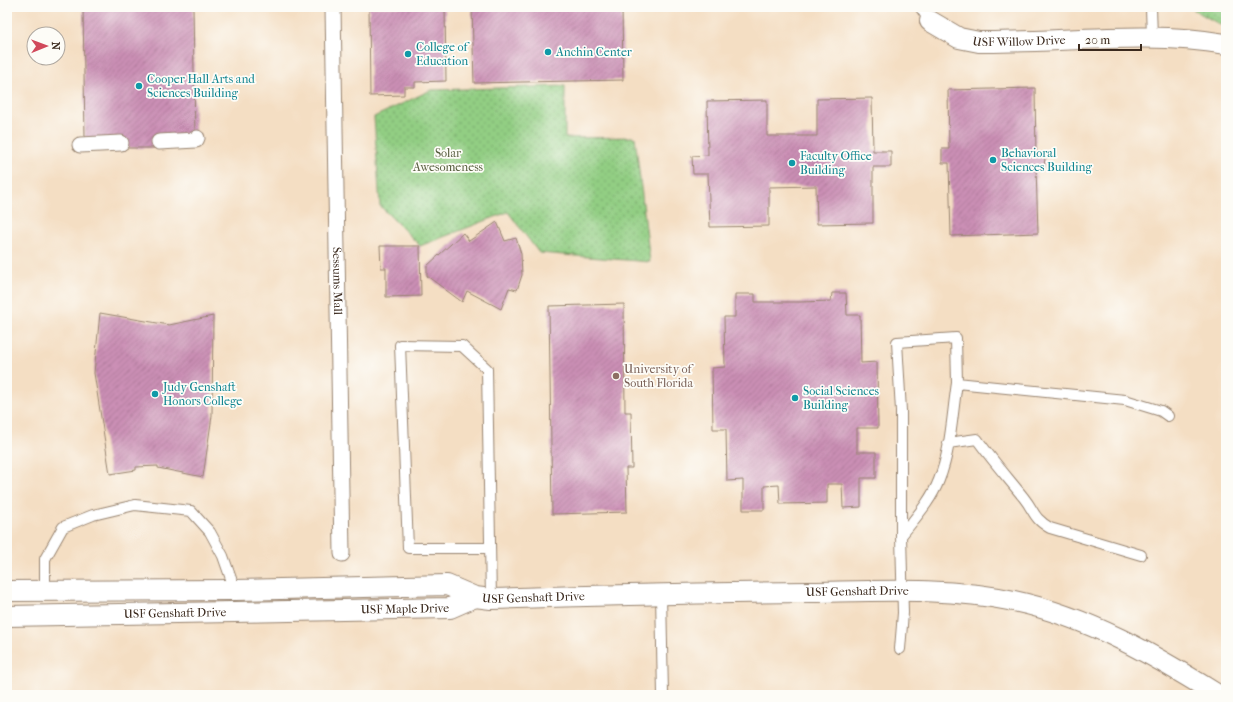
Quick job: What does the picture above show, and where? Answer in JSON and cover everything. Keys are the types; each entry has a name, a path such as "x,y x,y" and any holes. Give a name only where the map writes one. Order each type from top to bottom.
{"street":[{"name":"Sessums Mall","path":"333,7 342,554"},
{"name":"USF Willow Drive","path":"925,14 959,38 980,42 1152,37 1206,40 1226,44"},
{"path":"158,142 196,140 196,138"},
{"path":"80,144 122,143"},
{"name":"USF Maple Drive","path":"343,587 447,585 483,598"},
{"name":"USF Genshaft Drive","path":"7,591 234,590 343,587"},
{"name":"USF Genshaft Drive","path":"483,598 661,594 902,592 970,594 1015,601 1078,620 1130,642 1218,695"},
{"name":"USF Maple Drive","path":"344,610 450,608 483,598"},
{"name":"USF Genshaft Drive","path":"7,616 344,610"}],"lane":[{"path":"1151,7 1152,37"},
{"path":"900,649 902,592 901,536 901,411 898,342 956,338 957,383 948,443 939,480 927,504 901,536"},
{"path":"483,598 490,548 487,369 462,346 400,345 408,548 490,548"},
{"path":"957,383 1125,400 1161,411 1168,416"},
{"path":"948,443 977,439 996,467 1024,498 1039,521 1050,528 1141,555"},
{"path":"45,590 45,559 63,527 93,515 135,505 191,512 210,532 223,556 234,590"},
{"path":"661,594 663,695"}],"green space":[{"path":"1189,7 1226,7 1226,28"},
{"name":"Solar Awesomeness","path":"565,86 565,138 635,137 650,262 539,253 508,212 420,246 380,206 374,117 431,90"}],"building":[{"name":"Cooper Hall Arts and Sciences Building","path":"83,7 193,7 195,137 159,148 122,148 85,139"},
{"name":"College of Education","path":"369,7 445,7 446,81 415,82 415,87 404,87 404,95 370,96"},
{"name":"Anchin Center","path":"472,7 622,7 623,80 474,83"},
{"name":"Behavioral Sciences Building","path":"1035,88 1036,157 1045,157 1044,167 1036,167 1038,233 951,236 949,163 942,163 942,149 949,149 948,90"},
{"name":"Faculty Office Building","path":"872,98 873,151 891,151 891,167 873,167 873,223 817,224 816,186 769,187 769,226 710,227 708,174 693,174 692,156 708,155 707,101 767,100 767,136 817,136 817,99"},
{"path":"497,222 505,241 516,238 521,254 522,275 517,290 509,288 501,309 467,291 462,302 427,276 427,266 463,233 469,241"},
{"path":"380,246 420,246 421,296 386,297 386,268 381,268"},
{"name":"Social Sciences Building","path":"832,293 846,293 847,315 860,315 861,363 877,362 878,428 857,428 857,452 876,452 876,478 861,478 861,507 843,508 842,484 827,484 827,503 780,504 779,485 764,486 764,510 743,510 743,480 727,481 726,429 713,429 712,368 725,367 724,317 735,317 735,294 755,294 755,302 800,302 831,301"},
{"path":"624,304 625,412 631,412 632,468 626,468 627,512 552,514 549,306"},
{"name":"Judy Genshaft Honors College","path":"100,313 169,325 213,316 212,416 203,477 158,468 158,466 136,467 136,470 110,474 94,373"}],"place":[{"name":"Anchin Center","path":"548,52"},
{"name":"College of Education","path":"408,54"},
{"name":"Cooper Hall Arts and Sciences Building","path":"139,86"},
{"name":"Behavioral Sciences Building","path":"993,160"},
{"name":"Faculty Office Building","path":"792,163"},
{"name":"University of South Florida","path":"616,376"},
{"name":"Judy Genshaft Honors College","path":"155,394"},
{"name":"Social Sciences Building","path":"795,398"}]}
